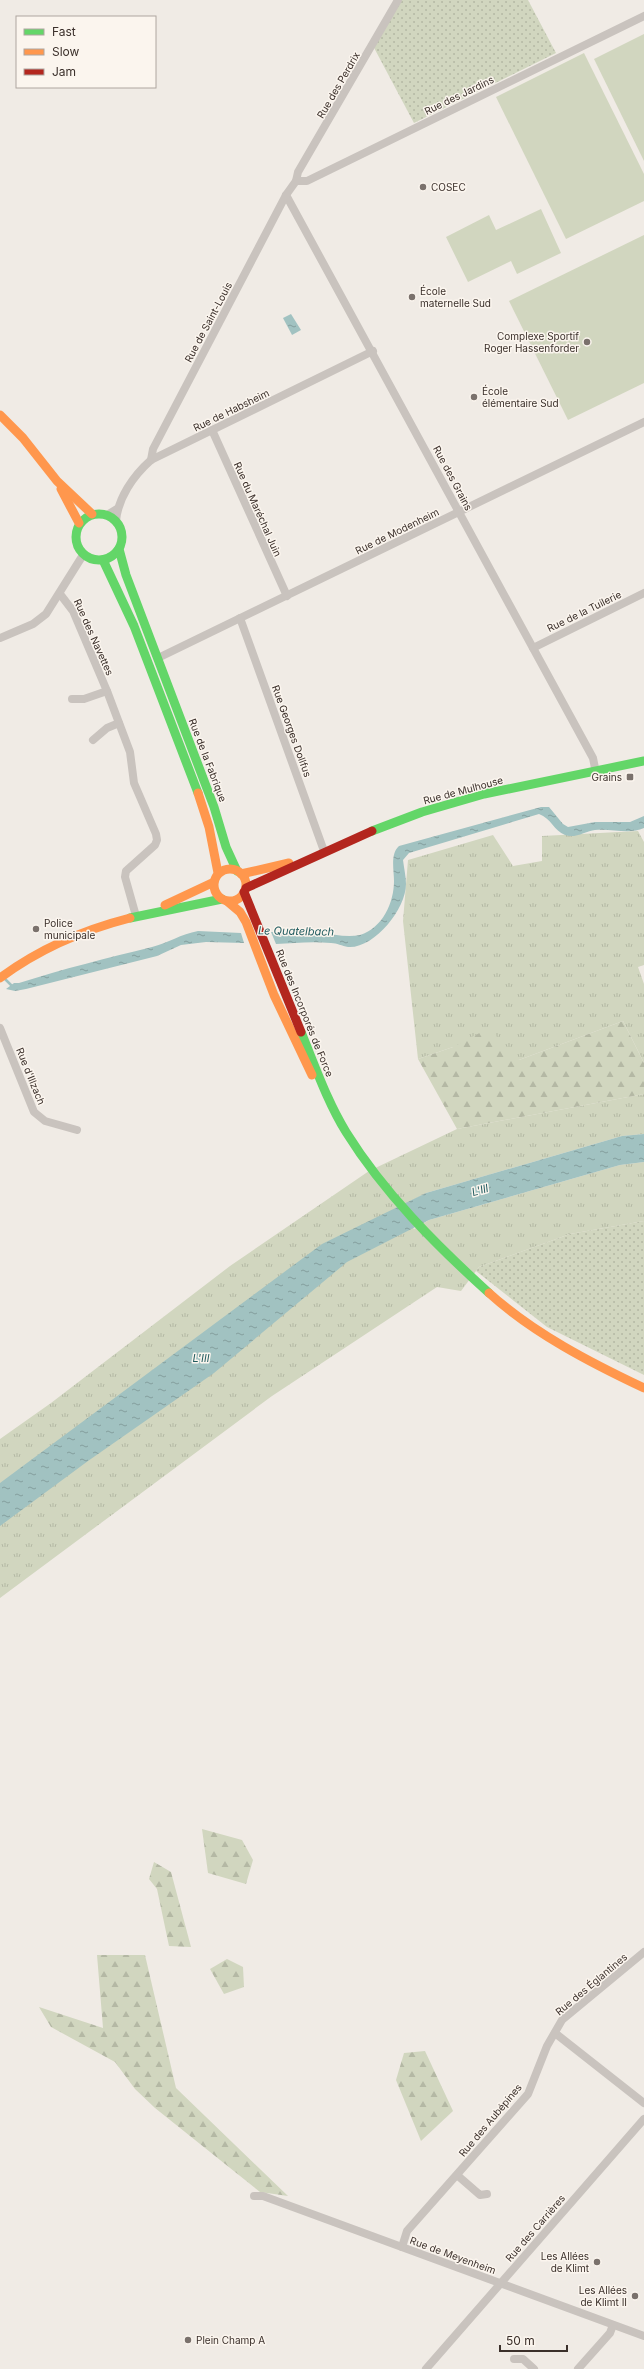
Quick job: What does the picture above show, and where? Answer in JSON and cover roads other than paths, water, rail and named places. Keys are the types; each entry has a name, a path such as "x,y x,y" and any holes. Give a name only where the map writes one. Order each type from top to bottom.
{"main road":[{"path":"0,415 23,438 57,481 92,514"},
{"path":"57,481 79,523"},
{"path":"92,514 107,515 116,522 122,532 119,549 112,556 103,560 89,558 83,555 76,543 76,529 79,523 92,514"},
{"name":"Rue de la Fabrique","path":"119,549 127,577 214,807 226,847 239,872"},
{"path":"103,560 115,580 204,810 215,849 218,874 214,882 215,892 225,900"},
{"path":"148,662 158,658"},
{"name":"Rue de Mulhouse","path":"245,890 295,862 415,815 448,804 522,786 596,773 644,761"},
{"name":"Rue de Mulhouse","path":"239,872 256,872 281,863 295,862"},
{"path":"0,978 25,960 53,945 136,916 156,910 225,900 237,900 245,890 239,872 227,869 218,874"},
{"path":"156,910 214,882"},
{"name":"Rue des Incorporés de Force","path":"245,890 256,945 274,995 314,1080 328,1098"},
{"name":"Rue des Incorporés de Force","path":"225,900 240,912 266,946 328,1098 346,1132 375,1172 419,1227 452,1260 493,1297 543,1333 616,1376 644,1388"}],"street":[{"name":"Rue des Perdrix","path":"296,181 298,172 398,0"},
{"name":"Rue des Jardins","path":"296,181 307,181 644,16"},
{"path":"286,194 296,181"},
{"name":"Rue des Grains","path":"286,194 594,758 596,773"},
{"name":"Rue de Saint-Louis","path":"151,460 153,449 286,194"},
{"name":"Rue de Habsheim","path":"116,522 117,509 131,482 151,460 373,351"},
{"name":"Rue de Modenheim","path":"158,658 644,422"},
{"name":"Rue du Maréchal Juin","path":"212,430 287,596"},
{"path":"107,515 117,509"},
{"path":"0,638 33,624 46,614 60,594 83,555"},
{"name":"Rue de la Tuilerie","path":"533,648 644,593"},
{"name":"Rue des Navettes","path":"60,594 73,611 107,691 130,752 134,782 157,840 155,845 126,871 125,877 136,916"},
{"name":"Rue Georges Dollfus","path":"240,618 324,851"},
{"name":"Rue des Navettes","path":"72,699 84,699 107,691"},
{"path":"93,740 108,728 119,724"},
{"name":"Rue d'Illzach","path":"0,1028 34,1112 45,1120 76,1130"},
{"name":"Rue des Églantines","path":"555,2033 562,2020 644,1952"},
{"path":"555,2033 644,2103"},
{"name":"Rue des Aubépines","path":"402,2247 407,2231 528,2094 555,2033"},
{"name":"Rue des Carrières","path":"426,2369 644,2119"},
{"path":"457,2175 480,2194 487,2194"},
{"name":"Rue de Meyenheim","path":"254,2196 263,2196 644,2336"},
{"path":"578,2369 610,2333 613,2325"},
{"path":"514,2359 523,2359 534,2369"}],"water":[{"path":"291,314 301,330 292,335 283,318"},
{"path":"541,807 549,807 563,824 568,827 595,822 630,822 644,816 644,828 632,831 595,830 569,836 558,831 547,818 539,814 409,853 403,860 406,884 405,894 401,905 387,926 368,942 358,946 348,947 335,943 324,942 276,944 271,932 325,933 350,936 368,932 375,927 386,913 392,897 394,881 393,858 396,849 399,846"},
{"path":"198,931 241,933 244,943 206,942 181,945 157,956 26,989 15,991 6,989 14,983 19,983 69,968 152,947"},
{"name":"L'Ill","path":"644,1134 644,1162 620,1165 429,1220 347,1262 214,1373 88,1461 0,1526 0,1483 322,1244 426,1193 622,1136"}],"waterway":[{"name":"Le Quatelbach","path":"4,978 13,987"}],"place":[{"name":"COSEC","path":"423,187"},
{"name":"École maternelle Sud","path":"412,297"},
{"name":"Complexe Sportif Roger Hassenforder","path":"587,342"},
{"name":"École élémentaire Sud","path":"474,397"},
{"name":"Grains","path":"630,777"},
{"name":"Police municipale","path":"36,929"},
{"name":"Les Allées de Klimt","path":"597,2262"},
{"name":"Les Allées de Klimt II","path":"635,2296"},
{"name":"Plein Champ A","path":"188,2340"}]}
